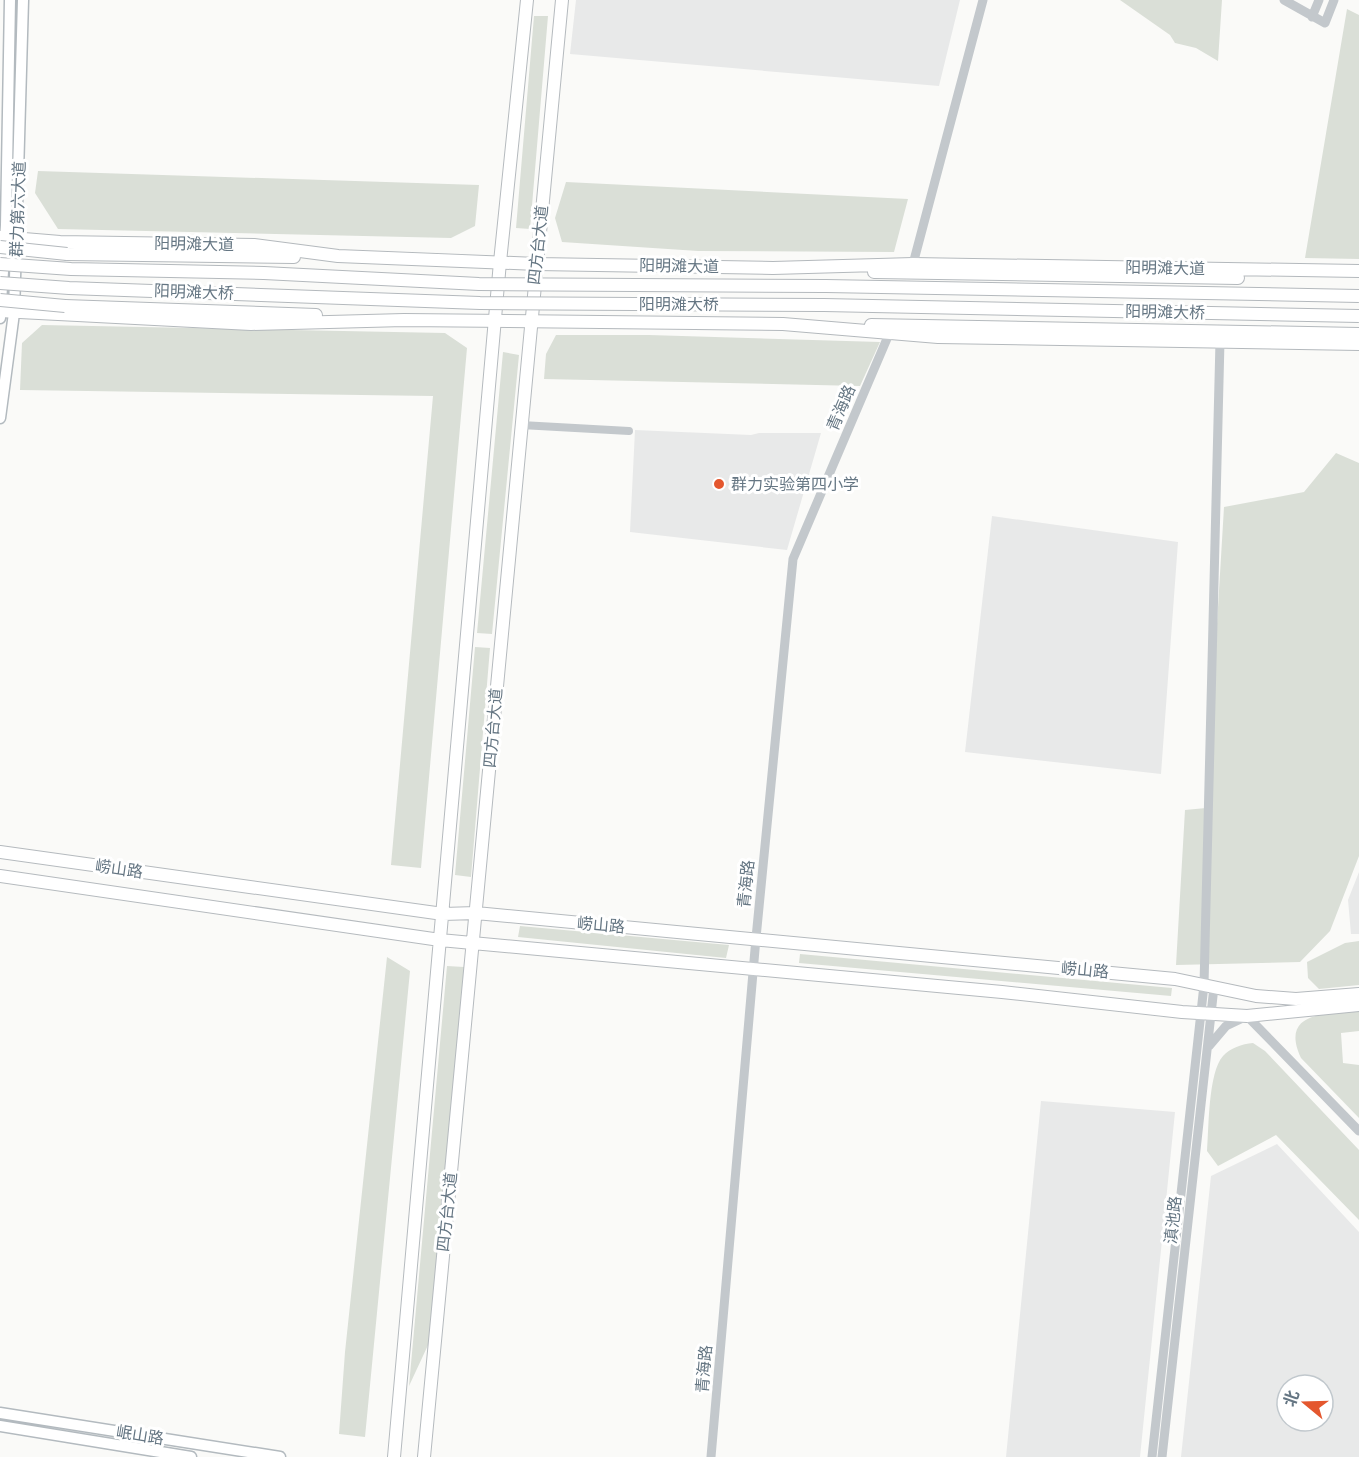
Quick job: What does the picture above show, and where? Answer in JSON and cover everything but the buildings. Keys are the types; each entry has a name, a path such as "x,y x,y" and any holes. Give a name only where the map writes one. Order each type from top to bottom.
{"main road":[{"name":"群力第六大道","path":"0,418 14,313 6,240 9,0"},
{"name":"群力第六大道","path":"0,318 23,0"},
{"name":"四方台大道","path":"394,1457 500,262 527,0"},
{"name":"四方台大道","path":"424,1457 562,0"},
{"name":"阳明滩大道","path":"6,240 254,245 338,256 537,264 781,267 913,264 1359,271"},
{"path":"6,240 67,254 338,256"},
{"name":"阳明滩大桥","path":"0,264 71,269 264,273 479,284 838,286 1359,296"},
{"path":"781,267 919,275 1359,278"},
{"name":"阳明滩大桥","path":"0,283 57,288 480,303 824,305 1359,316"},
{"path":"0,300 119,309 256,312 404,320 1011,327 1358,336"},
{"path":"0,311 251,324 404,320"},
{"path":"783,324 938,337 1220,341 1358,336"},
{"name":"崂山路","path":"0,852 443,914 476,914 756,938 1175,979 1256,996 1296,999 1359,994"},
{"name":"崂山路","path":"0,876 440,940 1206,1014 1247,1016 1359,1005"},
{"name":"岷山路","path":"0,1413 280,1457"},
{"name":"岷山路","path":"0,1426 191,1457"}],"street":[{"path":"913,264 983,0"},
{"path":"1284,0 1325,23 1334,0"},
{"path":"1312,17 1319,0"},
{"name":"青海路","path":"711,1457 753,969 793,559 889,334"},
{"name":"滇池路","path":"1152,1457 1209,986 1220,341"},
{"path":"521,425 629,431"},
{"name":"滇池路","path":"1162,1457 1208,1050 1206,1014"},
{"path":"1208,1050 1226,1026 1247,1016 1359,1131"}],"shaded area":[{"path":"576,0 960,0 939,86 570,54"},
{"path":"1120,0 1222,0 1218,61 1196,48 1175,43 1170,35"},
{"path":"1347,9 1359,15 1359,259 1305,258"},
{"path":"534,16 548,16 530,229 516,228"},
{"path":"38,171 479,185 475,226 451,238 58,229 35,193"},
{"path":"566,182 908,199 894,252 698,251 562,242 555,218"},
{"path":"42,325 445,333 467,348 421,868 391,865 433,396 20,390 22,343"},
{"path":"556,335 649,335 880,342 860,386 544,379 546,354"},
{"path":"503,352 519,355 492,634 477,633"},
{"name":"群力实验第四小学","path":"635,430 751,435 821,433 787,550 630,532"},
{"path":"1336,453 1359,463 1359,856 1330,931 1300,962 1176,965 1185,810 1206,808 1224,507 1304,492"},
{"path":"992,516 1178,542 1161,774 965,752"},
{"path":"475,647 490,648 471,877 455,875"},
{"path":"1359,872 1359,934 1351,934 1348,900"},
{"path":"520,926 729,945 726,958 518,937"},
{"path":"1359,941 1359,985 1319,989 1308,978 1307,962 1345,943"},
{"path":"800,954 1172,988 1171,996 799,963"},
{"path":"387,957 410,971 365,1437 339,1434 345,1352"},
{"path":"447,966 464,967 429,1343 409,1386"},
{"path":"1359,1011 1359,1031 1341,1033 1343,1063 1359,1065 1359,1118 1301,1058 1296,1043 1296,1031 1301,1023 1310,1018"},
{"path":"1253,1043 1265,1051 1359,1150 1359,1220 1276,1135 1218,1166 1207,1151 1212,1087 1218,1064 1229,1051 1241,1045"},
{"path":"1041,1101 1175,1112 1140,1457 1006,1457"},
{"path":"1277,1144 1359,1232 1359,1457 1181,1457 1211,1176"}],"place":[{"name":"群力实验第四小学","path":"719,484"}]}
